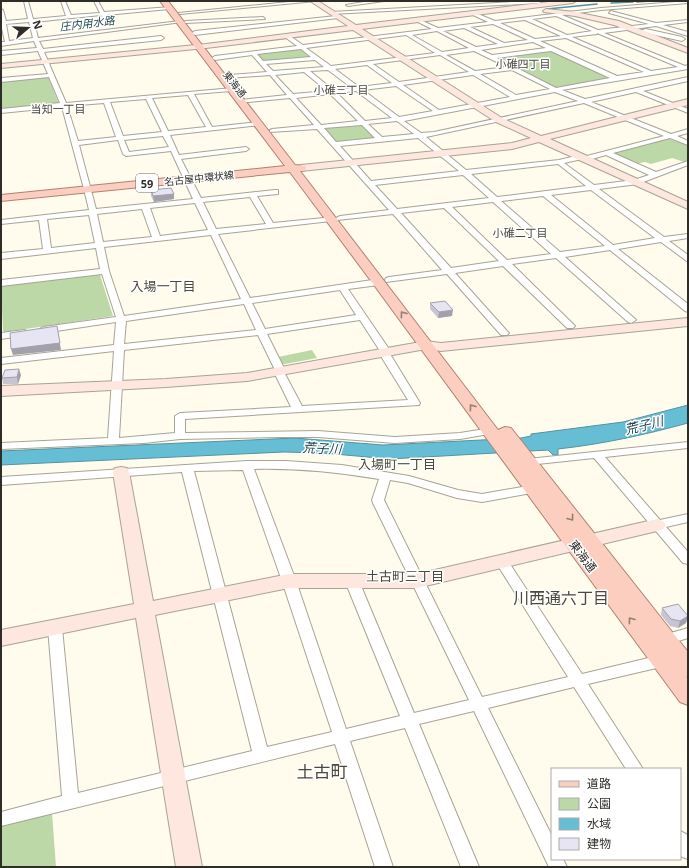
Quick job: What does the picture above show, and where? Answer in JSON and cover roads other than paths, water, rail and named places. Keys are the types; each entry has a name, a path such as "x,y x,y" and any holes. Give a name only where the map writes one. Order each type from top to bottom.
{"main road":[{"name":"東海通","path":"164,1 170,5 195,33 202,46 215,58 245,101 258,124 297,168"},
{"name":"東海通","path":"182,19 231,89 245,101 272,131 297,168"},
{"name":"名古屋中環状線","path":"1,198 297,168"},
{"path":"297,168 434,344 509,446"},
{"name":"東海通","path":"509,446 533,489 581,542"},
{"name":"東海通","path":"509,446 658,642 676,662 688,696"}],"street":[{"path":"26,1 36,38 64,105 88,189 105,271 121,319 113,441"},
{"path":"63,1 69,17"},
{"path":"96,1 123,52"},
{"path":"243,1 248,7 443,153 631,320"},
{"path":"1,53 118,42 156,31 182,19 216,10 277,3 313,1 370,39 499,120 688,206"},
{"path":"358,12 346,4 382,1 398,11 556,90 688,143"},
{"path":"469,1 499,5"},
{"path":"1,65 202,46 472,13 515,4 561,1"},
{"path":"333,14 573,1"},
{"path":"654,1 662,5"},
{"path":"424,9 418,6 447,2 461,7 623,82"},
{"path":"215,58 601,9 688,2"},
{"path":"277,3 285,8"},
{"path":"515,4 616,23 688,51"},
{"path":"2,23 135,11 170,5"},
{"path":"212,5 216,10"},
{"path":"132,6 135,11"},
{"path":"601,9 658,24 680,32 688,32"},
{"path":"1,10 3,42 111,29 156,31"},
{"path":"195,33 303,20 333,14 398,11"},
{"path":"556,15 686,67"},
{"path":"296,16 303,20"},
{"path":"36,38 182,19 262,17"},
{"path":"527,19 651,73"},
{"path":"230,78 330,68 658,24 688,22"},
{"path":"465,26 504,45"},
{"path":"156,31 168,48"},
{"path":"639,32 646,31 688,40"},
{"path":"75,34 80,46"},
{"path":"407,34 516,97"},
{"path":"46,61 123,52 202,46"},
{"path":"492,57 552,49"},
{"path":"253,53 504,333"},
{"path":"262,63 316,58"},
{"path":"368,63 438,112"},
{"path":"272,131 398,119 617,78 686,67"},
{"path":"245,101 358,89 512,68"},
{"path":"304,70 332,92 380,139"},
{"path":"669,70 688,78"},
{"path":"1,80 52,75"},
{"path":"335,144 434,134 688,78"},
{"path":"630,86 636,90 688,111"},
{"path":"1,111 231,89"},
{"path":"190,93 210,129"},
{"path":"148,97 298,409"},
{"path":"106,101 126,154 173,148"},
{"path":"297,168 512,146 543,140 688,102"},
{"path":"74,143 258,124"},
{"path":"369,183 559,162 607,153 688,131"},
{"path":"177,156 246,149"},
{"path":"607,153 656,175"},
{"path":"559,162 688,259"},
{"path":"1,256 270,226 635,182 688,163"},
{"path":"680,167 688,171"},
{"path":"1,222 275,192"},
{"path":"544,193 688,309"},
{"path":"252,194 270,226"},
{"path":"446,205 570,326"},
{"path":"145,206 157,238"},
{"path":"44,217 47,251"},
{"path":"1,336 688,236"},
{"path":"1,283 105,271"},
{"path":"180,436 180,416 415,403 385,352 342,287"},
{"path":"1,391 224,379 280,372 385,352 504,333 688,315"},
{"path":"1,361 262,332 362,317"},
{"path":"434,344 688,322"},
{"path":"1,446 113,441 180,436 304,434 395,440 460,436 509,446 596,454 688,445"},
{"path":"596,454 688,560"},
{"path":"1,481 247,465 315,466 409,480 457,494 482,498 533,489"},
{"path":"247,465 289,581 384,867"},
{"path":"187,468 261,756"},
{"path":"121,472 189,867"},
{"path":"385,477 378,500 379,503 551,852"},
{"path":"1,638 289,581 417,581 688,518"},
{"path":"501,561 634,768"},
{"path":"352,582 470,867"},
{"path":"55,628 71,801"},
{"path":"658,642 688,633"},
{"path":"1,819 410,720 578,681 676,662"},
{"path":"681,840 688,851"}],"water":[{"name":"荒子川","path":"688,405 688,423 623,439 558,449 558,455 553,455 548,450 390,459 323,453 284,452 1,465 1,451 295,438 383,445 521,438 531,436 531,434 623,422"}],"waterway":[{"path":"637,2 650,1"},
{"path":"611,3 633,2"},
{"path":"547,9 597,4"}],"district":[{"name":"小碓四丁目","path":"523,63"},
{"name":"小碓三丁目","path":"341,89"},
{"name":"当知一丁目","path":"58,108"},
{"name":"小碓二丁目","path":"520,232"},
{"name":"入場一丁目","path":"163,286"},
{"name":"入場町一丁目","path":"397,464"},
{"name":"土古町三丁目","path":"405,576"},
{"name":"川西通六丁目","path":"561,598"},
{"name":"土古町","path":"322,771"}],"water label":[{"name":"庄内用水路","path":"87,23"}]}
